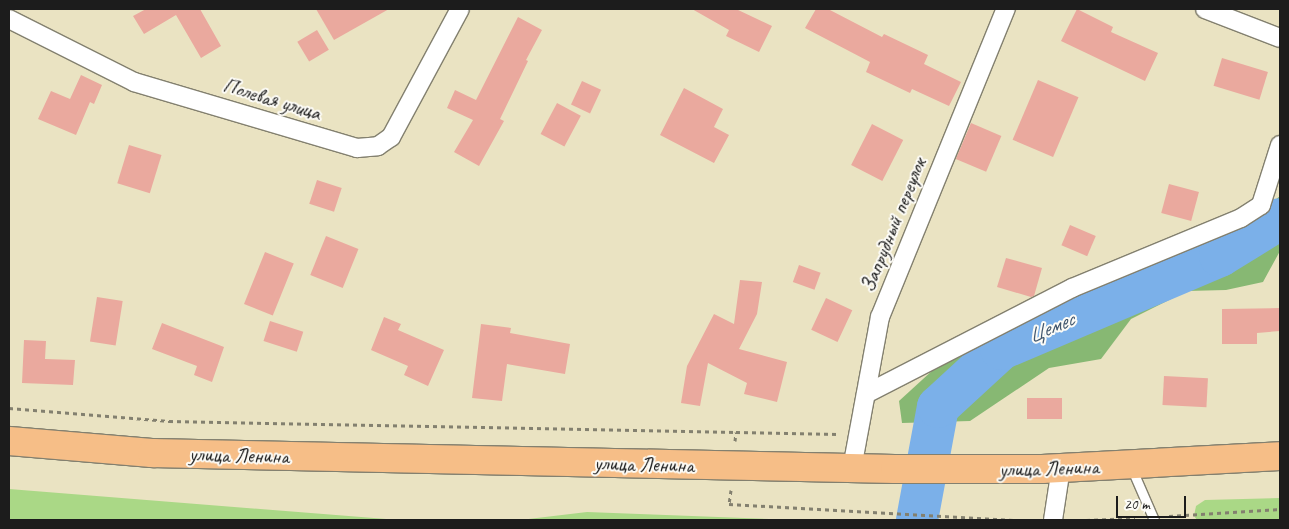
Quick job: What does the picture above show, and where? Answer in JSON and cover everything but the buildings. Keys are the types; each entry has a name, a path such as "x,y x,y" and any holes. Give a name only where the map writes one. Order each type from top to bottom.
{"highway":[{"name":"улица Ленина","path":"9,441 152,453 961,470 1130,465 1280,456"}],"street":[{"name":"Полевая улица","path":"9,19 134,82 357,148 378,146 391,138 460,9"},
{"name":"Запрудный переулок","path":"852,468 880,317 1006,9"},
{"path":"1205,9 1280,38"},
{"path":"866,394 1072,288 1241,218 1260,205 1280,145"},
{"path":"1053,520 1061,468"}],"lane":[{"path":"1130,465 1154,518"}],"path":[{"path":"9,408 169,421 736,432"},
{"path":"1086,520 1154,518 1280,509"},
{"path":"884,513 1019,520"}],"green space":[{"path":"1280,196 1280,251 1263,282 1226,290 1187,291 1131,319 1101,359 1049,368 970,421 902,423 899,401 934,369 1044,307 1242,226"},
{"path":"9,489 399,520 9,520"},
{"path":"1280,498 1280,520 1197,520 1194,516 1196,506 1205,500"},
{"path":"587,512 798,520 520,520"}],"waterway":[{"name":"Цемес","path":"917,520 938,407 1001,349 1220,256 1280,219"}]}
